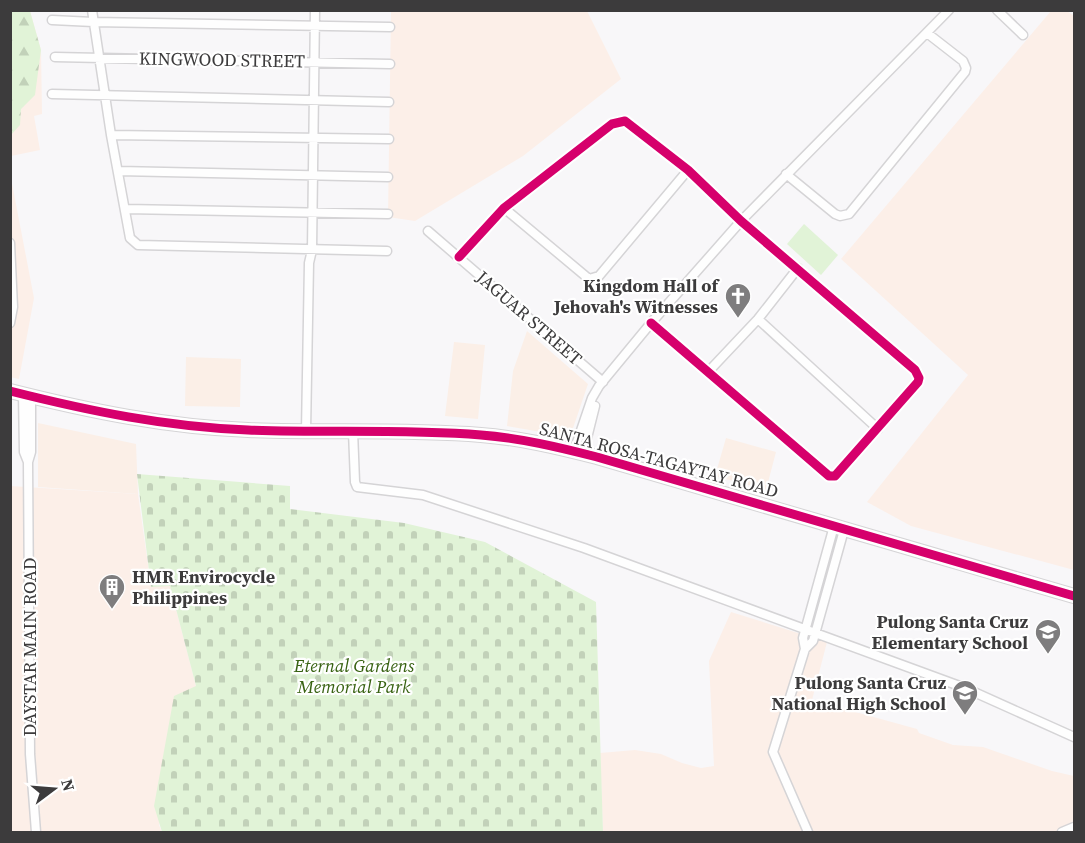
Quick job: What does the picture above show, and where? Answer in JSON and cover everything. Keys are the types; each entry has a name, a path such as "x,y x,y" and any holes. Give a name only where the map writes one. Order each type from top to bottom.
{"main road":[{"name":"SANTA ROSA-TAGAYTAY ROAD","path":"22,394 87,410 155,422 247,430 483,435 534,442 1074,596"}],"street":[{"path":"92,10 111,135 130,238 138,245 387,251"},
{"path":"306,431 309,263 312,250 315,10"},
{"path":"578,453 597,400 597,391 651,323 741,221 949,10"},
{"path":"997,10 1023,35"},
{"path":"52,20 390,27"},
{"path":"786,174 836,214 840,216 849,214 965,72 963,61 927,33"},
{"name":"KINGWOOD STREET","path":"55,57 390,64"},
{"path":"52,94 389,102"},
{"path":"459,257 504,208 612,124 625,121 688,170 741,221 915,370 918,382 835,476 829,476 651,323"},
{"path":"111,135 389,139"},
{"path":"504,208 589,279 592,279 599,276 688,170"},
{"path":"119,171 388,177"},
{"path":"126,209 388,214"},
{"name":"JAGUAR STREET","path":"428,231 603,382"},
{"path":"10,243 13,307 10,323"},
{"path":"708,372 758,319 798,268"},
{"path":"758,319 878,429"},
{"name":"DAYSTAR MAIN ROAD","path":"22,394 32,452 28,462 30,754 36,832"},
{"path":"353,431 357,487 423,495 584,548 965,688 1074,737"},
{"path":"808,832 773,752 805,649 803,638 805,629 839,528"},
{"path":"805,649 813,642 816,633 839,528"},
{"path":"1062,832 1074,827"}],"shaded area":[{"path":"11,11 30,11 41,50 42,114 34,116 40,150 11,156"},
{"path":"391,11 587,11 621,79 523,156 415,221 388,217"},
{"path":"1051,11 1067,11 1074,16 1074,570 911,526 867,502 968,375 841,259"},
{"path":"10,173 34,298 19,379 10,377"},
{"path":"527,331 588,384 570,437 507,426 513,371"},
{"path":"454,342 485,345 478,419 445,416"},
{"path":"186,357 241,359 240,407 185,406"},
{"path":"38,423 136,444 138,494 38,487"},
{"path":"726,438 776,452 766,490 715,476"},
{"path":"10,486 138,494 151,586 170,586 196,686 159,825 162,832 11,832"},
{"path":"731,612 827,642 812,700 917,729 919,733 953,745 983,747 1052,771 1074,776 1074,832 603,832 600,753 635,750 661,754 701,768 714,766 709,661"}],"green space":[{"path":"11,10 30,11 41,50 35,95 21,109 20,125 11,135"},
{"path":"804,224 838,255 821,275 787,244"},
{"name":"Eternal Gardens Memorial Park","path":"137,474 290,486 290,509 404,523 485,542 596,602 603,832 162,832 154,806 174,696 196,686 170,586 151,587"}],"cycle path":[{"path":"459,257 504,208 612,124 625,121 688,170 741,221 915,370 919,378 918,382 835,476 829,476 651,323"},
{"path":"10,391 158,422 218,428 452,433 496,436 539,443 597,457 1074,596"}],"place":[{"name":"Kingdom Hall of Jehovah's Witnesses","path":"738,319"},
{"name":"HMR Envirocycle Philippines","path":"112,610"},
{"name":"Pulong Santa Cruz Elementary School","path":"1048,655"},
{"name":"Pulong Santa Cruz National High School","path":"965,716"}]}
